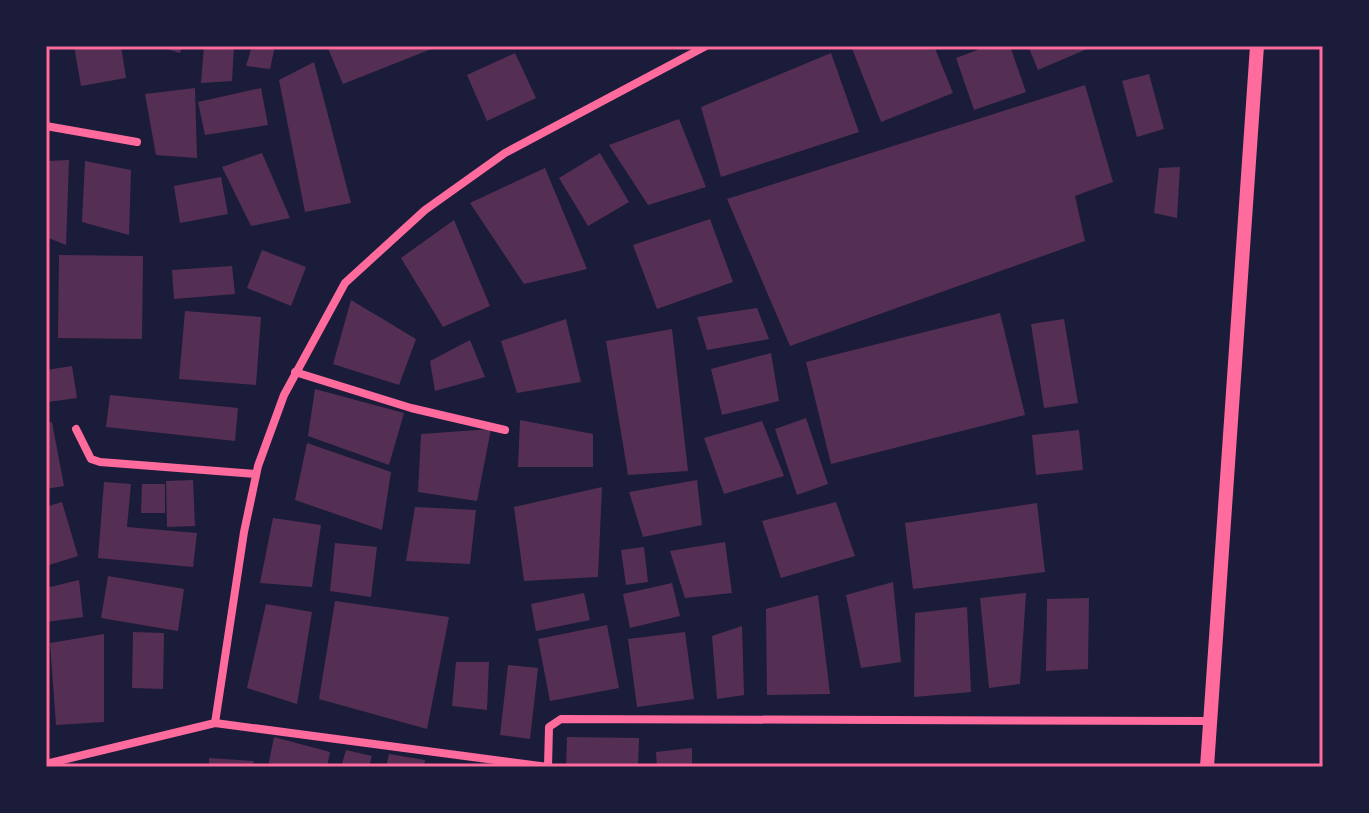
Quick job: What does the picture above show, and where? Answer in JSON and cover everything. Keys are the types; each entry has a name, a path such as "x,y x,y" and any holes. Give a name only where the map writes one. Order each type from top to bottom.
{"street":[{"path":"215,723 256,474 279,407 295,372 345,283 425,210 505,153 706,46"},
{"path":"1207,767 1257,46"},
{"path":"46,126 137,142"},
{"path":"295,372 411,408 505,430"},
{"path":"76,429 91,459 100,462 256,474"},
{"path":"46,764 215,723 548,767 549,727 564,719 1210,721"}],"building":[{"path":"74,46 121,46 126,78 81,86"},
{"path":"157,46 182,46 180,53"},
{"path":"204,46 234,46 232,81 201,83"},
{"path":"252,46 275,46 270,69 246,66"},
{"path":"327,46 439,46 343,84"},
{"path":"851,46 934,46 953,93 881,122"},
{"path":"988,46 1010,46 1026,92 974,110 956,58"},
{"path":"1028,46 1094,46 1038,70"},
{"path":"515,53 536,98 487,121 467,75"},
{"path":"831,53 859,132 721,177 701,107"},
{"path":"314,62 351,203 305,212 279,80"},
{"path":"1149,74 1164,129 1137,137 1122,81"},
{"path":"1085,85 1113,182 1075,196 1085,241 790,346 727,199"},
{"path":"195,88 197,158 156,155 145,94"},
{"path":"261,88 268,125 205,135 198,102"},
{"path":"679,119 706,187 648,205 609,145"},
{"path":"262,153 290,218 251,226 222,167"},
{"path":"600,153 629,202 588,226 559,178"},
{"path":"69,160 66,245 46,237 46,161"},
{"path":"85,161 131,170 129,235 82,222"},
{"path":"1180,167 1177,218 1154,213 1159,168"},
{"path":"545,168 587,269 524,284 470,203"},
{"path":"221,177 228,214 180,223 174,186"},
{"path":"710,219 733,282 657,309 633,245"},
{"path":"454,220 490,306 443,327 401,258"},
{"path":"262,250 306,267 291,306 247,288"},
{"path":"59,255 143,256 142,339 58,338"},
{"path":"232,266 235,294 174,299 172,270"},
{"path":"351,300 416,339 399,385 333,364"},
{"path":"757,308 769,339 707,350 697,317"},
{"path":"185,311 261,317 256,385 179,379"},
{"path":"1000,313 1025,415 831,464 806,362"},
{"path":"566,319 581,382 517,393 501,341"},
{"path":"1064,319 1078,403 1044,408 1031,324"},
{"path":"672,329 688,471 628,475 606,341"},
{"path":"470,340 485,377 435,391 430,361"},
{"path":"771,353 779,401 722,415 711,369"},
{"path":"72,366 77,398 48,402 46,370"},
{"path":"315,389 404,413 389,465 308,436"},
{"path":"110,395 238,408 235,441 106,427"},
{"path":"806,418 828,484 797,495 775,429"},
{"path":"520,420 593,434 593,467 518,467"},
{"path":"762,421 784,476 724,494 704,438"},
{"path":"52,422 64,486 46,489 46,423"},
{"path":"491,429 477,501 418,492 421,434"},
{"path":"1079,430 1083,470 1036,475 1032,435"},
{"path":"307,443 391,472 382,530 295,500"},
{"path":"193,480 195,526 167,527 166,481"},
{"path":"697,480 702,525 643,537 629,492"},
{"path":"104,482 131,484 127,527 197,533 193,567 98,558"},
{"path":"142,484 165,484 165,513 141,513"},
{"path":"602,487 598,577 524,581 514,507"},
{"path":"62,502 78,556 46,566 46,507"},
{"path":"836,502 855,556 781,578 762,521"},
{"path":"1037,503 1045,572 913,589 905,523"},
{"path":"415,507 476,510 470,564 406,561"},
{"path":"273,518 321,525 312,587 260,583"},
{"path":"725,542 732,593 685,598 670,551"},
{"path":"335,543 377,547 371,597 330,591"},
{"path":"644,547 648,582 626,585 621,550"},
{"path":"108,576 184,589 178,631 101,618"},
{"path":"79,580 83,617 46,622 46,588"},
{"path":"893,582 901,662 861,668 846,595"},
{"path":"672,583 680,616 630,628 623,594"},
{"path":"584,593 590,620 536,631 531,604"},
{"path":"1026,593 1020,684 989,688 980,598"},
{"path":"818,595 830,694 767,695 766,609"},
{"path":"1089,598 1088,669 1046,671 1047,599"},
{"path":"335,601 449,617 427,729 319,699"},
{"path":"266,604 312,612 297,704 247,688"},
{"path":"967,607 971,692 914,697 915,613"},
{"path":"607,625 619,688 550,701 538,639"},
{"path":"742,626 744,695 717,699 712,636"},
{"path":"133,632 164,633 163,689 132,688"},
{"path":"685,632 694,699 637,707 628,639"},
{"path":"104,634 104,722 56,725 50,643"},
{"path":"456,662 489,662 487,710 452,706"},
{"path":"508,665 538,668 530,739 500,735"},
{"path":"274,737 330,752 327,767 268,767"},
{"path":"567,737 639,738 638,767 566,767"},
{"path":"692,748 692,767 657,767 656,752"},
{"path":"346,750 372,756 369,767 341,767"},
{"path":"389,754 425,760 424,767 386,767"},
{"path":"209,758 254,761 252,767 209,767"}]}
